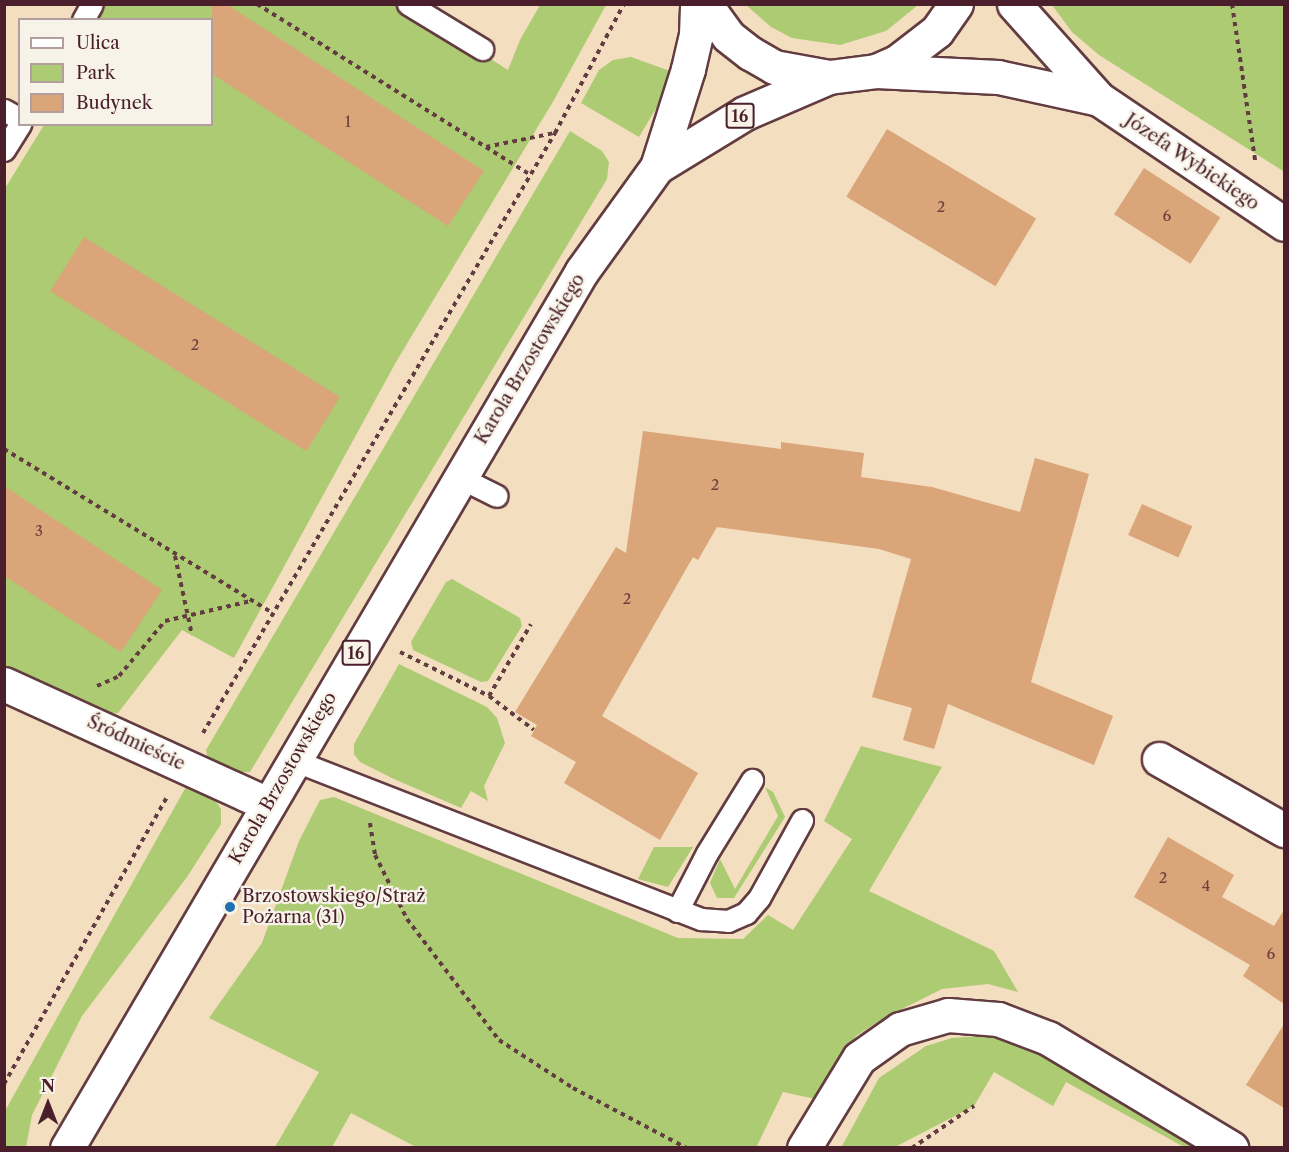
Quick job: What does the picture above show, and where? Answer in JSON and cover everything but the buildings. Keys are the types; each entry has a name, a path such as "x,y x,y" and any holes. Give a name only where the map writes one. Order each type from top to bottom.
{"main road":[{"name":"Karola Brzostowskiego","path":"67,1148 582,271 657,167 688,69 696,35 697,4"},
{"path":"705,4 728,36 750,53 774,67 829,77 876,71 919,48 937,31 957,4"},
{"name":"Józefa Wybickiego","path":"1014,4 1100,99 1284,224"},
{"name":"Józefa Wybickiego","path":"876,71 998,77 1100,99"},
{"name":"Karola Brzostowskiego","path":"657,167 745,113 829,77"},
{"name":"Śródmieście","path":"4,684 56,705 267,804"},
{"path":"1159,759 1284,830"},
{"path":"804,1148 859,1058 900,1029 948,1015 998,1019 1048,1038 1231,1148"}],"lane":[{"path":"84,18 92,4"},
{"path":"408,4 482,49"},
{"path":"4,110 18,118"},
{"path":"4,150 19,126"},
{"path":"459,477 497,496"},
{"path":"293,760 701,919 728,921 746,913 759,898 801,820"},
{"path":"677,911 707,853 752,780"}],"path":[{"path":"257,4 531,174"},
{"path":"4,1084 273,613 555,133 624,4"},
{"path":"1232,4 1255,164"},
{"path":"486,147 555,133"},
{"path":"4,449 273,613"},
{"path":"175,555 192,635"},
{"path":"56,705 119,676 165,621 252,600"},
{"path":"489,696 531,624"},
{"path":"397,650 489,696 534,730"},
{"path":"364,788 375,855 407,919 499,1040 573,1088 687,1148"},
{"path":"912,1148 974,1106"}],"green space":[{"path":"104,5 406,5 508,70 520,40 540,5 606,5 554,100 396,362 234,658 182,630 118,713 91,712 5,676 4,190 43,126 213,126 213,18 96,18"},
{"path":"746,5 918,5 886,31 840,45 792,38 771,27"},
{"path":"1052,5 1284,5 1283,171 1099,55 1072,32"},
{"path":"631,57 670,71 664,95 639,137 581,103 599,70 613,60"},
{"path":"570,131 602,151 609,162 607,179 250,772 236,772 208,761 206,750"},
{"path":"452,579 520,618 522,626 488,681 481,682 413,650 411,642 446,582"},
{"path":"399,664 487,707 497,718 505,743 484,786 488,801 471,791 461,808 360,762 354,754 354,744"},
{"path":"861,746 942,767 869,891 994,951 1018,992 988,984 942,989 884,1018 856,1036 820,1100 783,1092 756,1148 416,1147 351,1113 332,1147 275,1147 319,1072 209,1018 262,943 299,841 320,800 334,797 678,938 743,939 768,915 793,930 852,839 824,821"},
{"path":"187,785 213,797 221,809 221,824 187,877 82,1016 32,1115 26,1147 5,1148 5,1111"},
{"path":"765,787 773,792 785,817 734,898 717,898 710,883 720,859 735,889 778,816"},
{"path":"654,847 693,847 668,887 638,879"},
{"path":"983,1036 1017,1042 1206,1147 1184,1147 1066,1082 1053,1106 994,1072 974,1106 895,1147 841,1148 879,1078 926,1046 952,1038"}],"place":[{"name":"Brzostowskiego/Straż Pożarna (31)","path":"230,907"}]}
